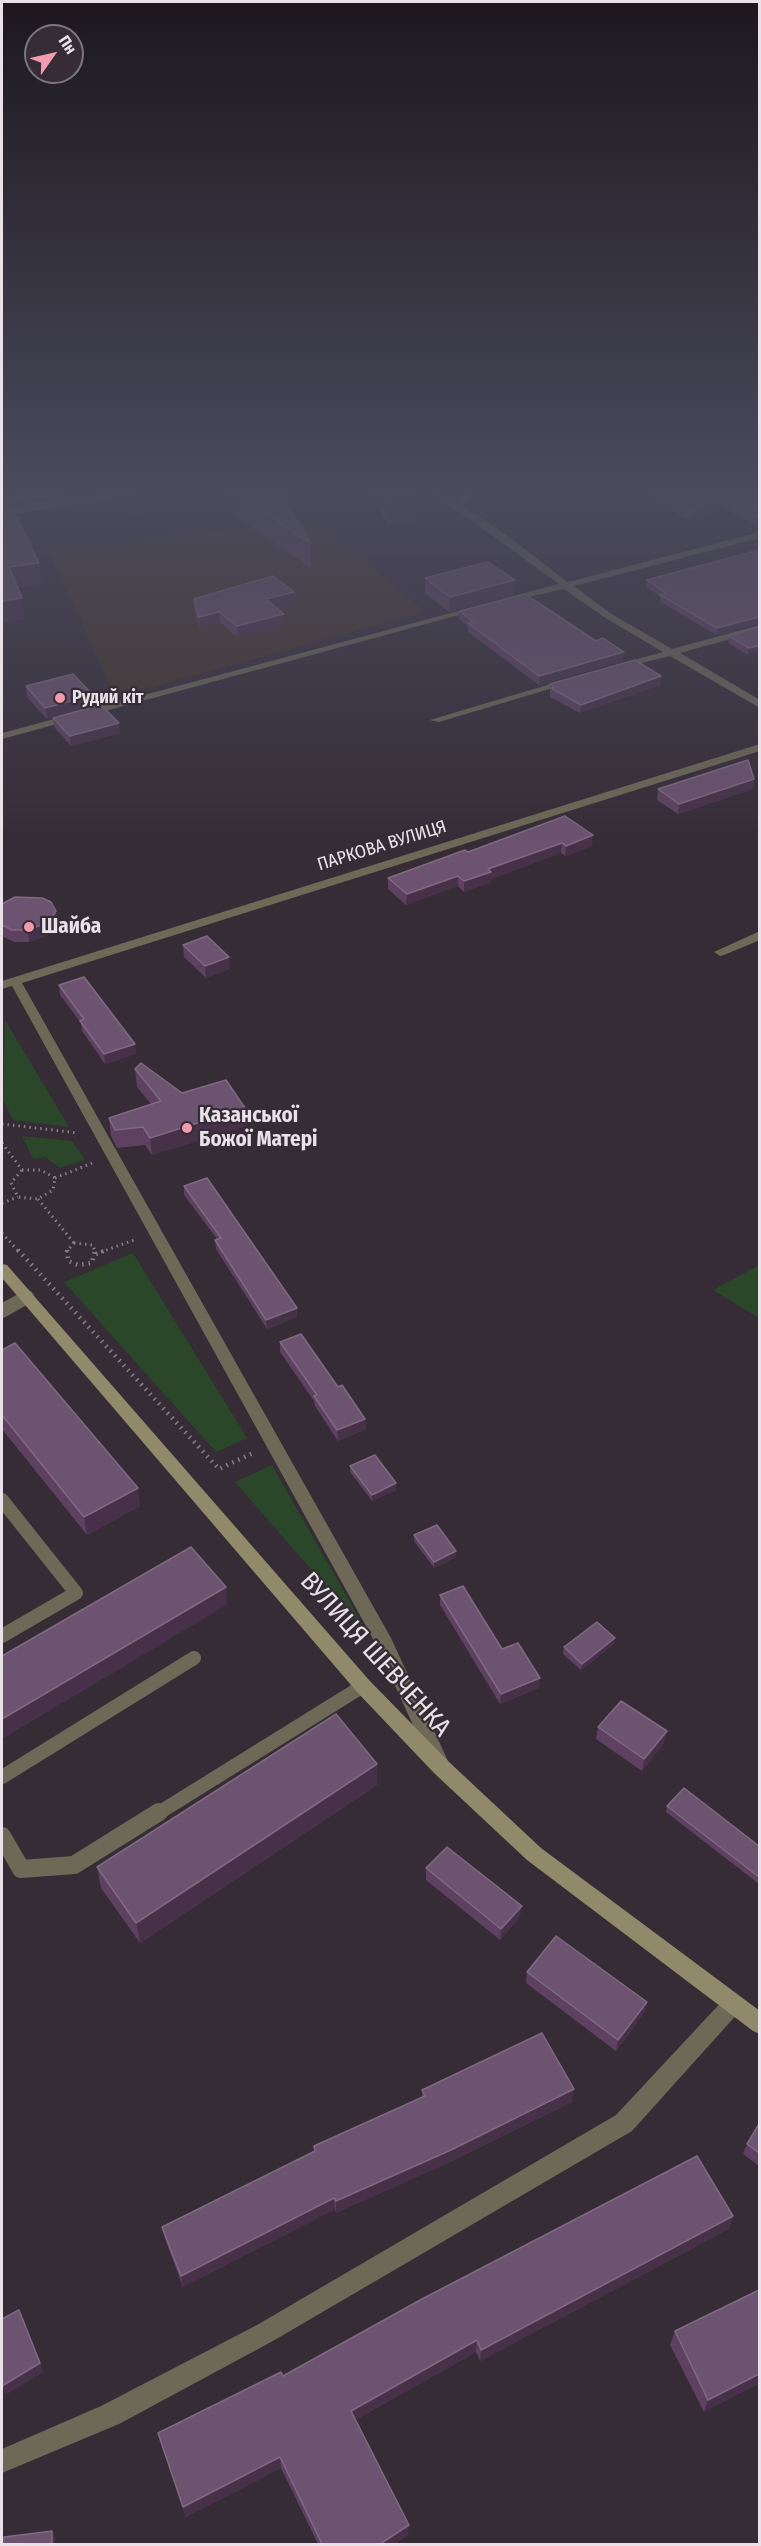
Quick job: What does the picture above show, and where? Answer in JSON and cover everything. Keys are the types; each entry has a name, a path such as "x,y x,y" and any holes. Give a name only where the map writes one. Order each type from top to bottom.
{"main road":[{"name":"ВУЛИЦЯ ШЕВЧЕНКА","path":"2,1269 363,1686 441,1767 534,1854 759,2024"}],"street":[{"path":"2,736 471,610"},
{"path":"600,610 759,705"},
{"path":"614,669 759,628"},
{"path":"435,720 580,679"},
{"name":"ПАРКОВА ВУЛИЦЯ","path":"8,983 759,747"},
{"path":"720,952 759,935"},
{"path":"8,983 105,1137 385,1643 441,1767"},
{"path":"2,2461 110,2415 265,2333 624,2123 733,2004"}],"lane":[{"path":"2,1311 27,1297"},
{"path":"2,1500 76,1593 2,1636"},
{"path":"2,1777 194,1658"},
{"path":"2,1836 21,1869 74,1865 363,1686"}],"path":[{"path":"2,1124 82,1133 76,1123"},
{"path":"2,1143 22,1170"},
{"path":"55,1178 99,1161 93,1152"},
{"path":"18,1197 11,1183 22,1170 41,1170 55,1178"},
{"path":"2,1203 18,1197 38,1199 53,1190 55,1178"},
{"path":"38,1199 74,1243 93,1245 96,1254 92,1263 78,1265 68,1261 66,1252 74,1243"},
{"path":"2,1233 219,1469 257,1451"},
{"path":"96,1254 142,1235 146,1243"}],"shaded area":[{"path":"75,610 422,610 425,612 116,697"}],"green space":[{"path":"5,1020 69,1127 13,1120 3,1100"},
{"path":"22,1136 72,1141 85,1160 60,1168 45,1157 33,1159"},
{"path":"133,1253 247,1438 216,1452 64,1282"},
{"path":"759,1265 759,1318 713,1290"},
{"path":"272,1465 370,1637 235,1482"}],"building":[{"path":"197,610 279,610 284,614 237,626 219,612 199,617"},
{"path":"549,610 596,641 603,638 624,652 539,676 468,623 473,622 460,611"},
{"path":"686,610 759,610 759,617 717,628"},
{"path":"759,627 759,646 749,648 729,636"},
{"path":"635,660 661,676 581,705 551,688 554,687 550,684"},
{"path":"73,674 93,695 45,708 26,686"},
{"path":"101,705 119,723 70,736 53,718"},
{"path":"748,760 754,779 679,804 658,789"},
{"path":"565,816 593,835 566,846 562,843 488,869 491,872 464,881 458,876 407,894 388,878 465,850 468,852"},
{"path":"15,897 42,898 51,902 56,911 49,922 28,930 12,930 2,925 2,904"},
{"path":"207,936 229,957 205,966 183,945"},
{"path":"84,977 135,1044 104,1054 80,1021 84,1019 59,985"},
{"path":"141,1063 182,1093 226,1080 245,1108 150,1138 143,1127 115,1130 109,1118 161,1101 135,1069"},
{"path":"207,1178 297,1308 266,1320 215,1240 221,1238 184,1186"},
{"path":"301,1334 338,1387 342,1385 365,1419 337,1430 314,1396 317,1395 280,1342"},
{"path":"15,1343 138,1488 84,1517 2,1415 2,1350"},
{"path":"375,1455 396,1483 372,1495 350,1466"},
{"path":"437,1525 456,1551 434,1562 414,1535"},
{"path":"191,1547 226,1587 2,1719 2,1656"},
{"path":"463,1586 502,1649 518,1643 540,1678 501,1694 440,1595"},
{"path":"597,1622 615,1638 582,1664 564,1647"},
{"path":"621,1701 667,1731 644,1759 598,1727"},
{"path":"336,1714 377,1764 136,1923 97,1867"},
{"path":"684,1788 759,1846 759,1877 667,1806"},
{"path":"447,1847 522,1906 501,1929 426,1868"},
{"path":"556,1936 647,2002 618,2040 527,1972"},
{"path":"542,2033 574,2089 451,2150 336,2201 334,2198 181,2276 162,2227 315,2151 314,2146 425,2096 422,2090"},
{"path":"759,2124 759,2153 747,2144"},
{"path":"697,2156 733,2216 481,2350 477,2340 351,2411 409,2525 380,2544 322,2544 280,2457 183,2507 158,2433 281,2372 283,2376 422,2299"},
{"path":"759,2290 759,2374 708,2400 675,2331"},
{"path":"19,2310 40,2363 2,2386 2,2319"},
{"path":"52,2531 52,2544 4,2544 4,2537"}],"place":[{"name":"Рудий кіт","path":"60,698"},
{"name":"Шайба","path":"29,927"},
{"name":"Казанської Божої Матері","path":"187,1128"}]}
